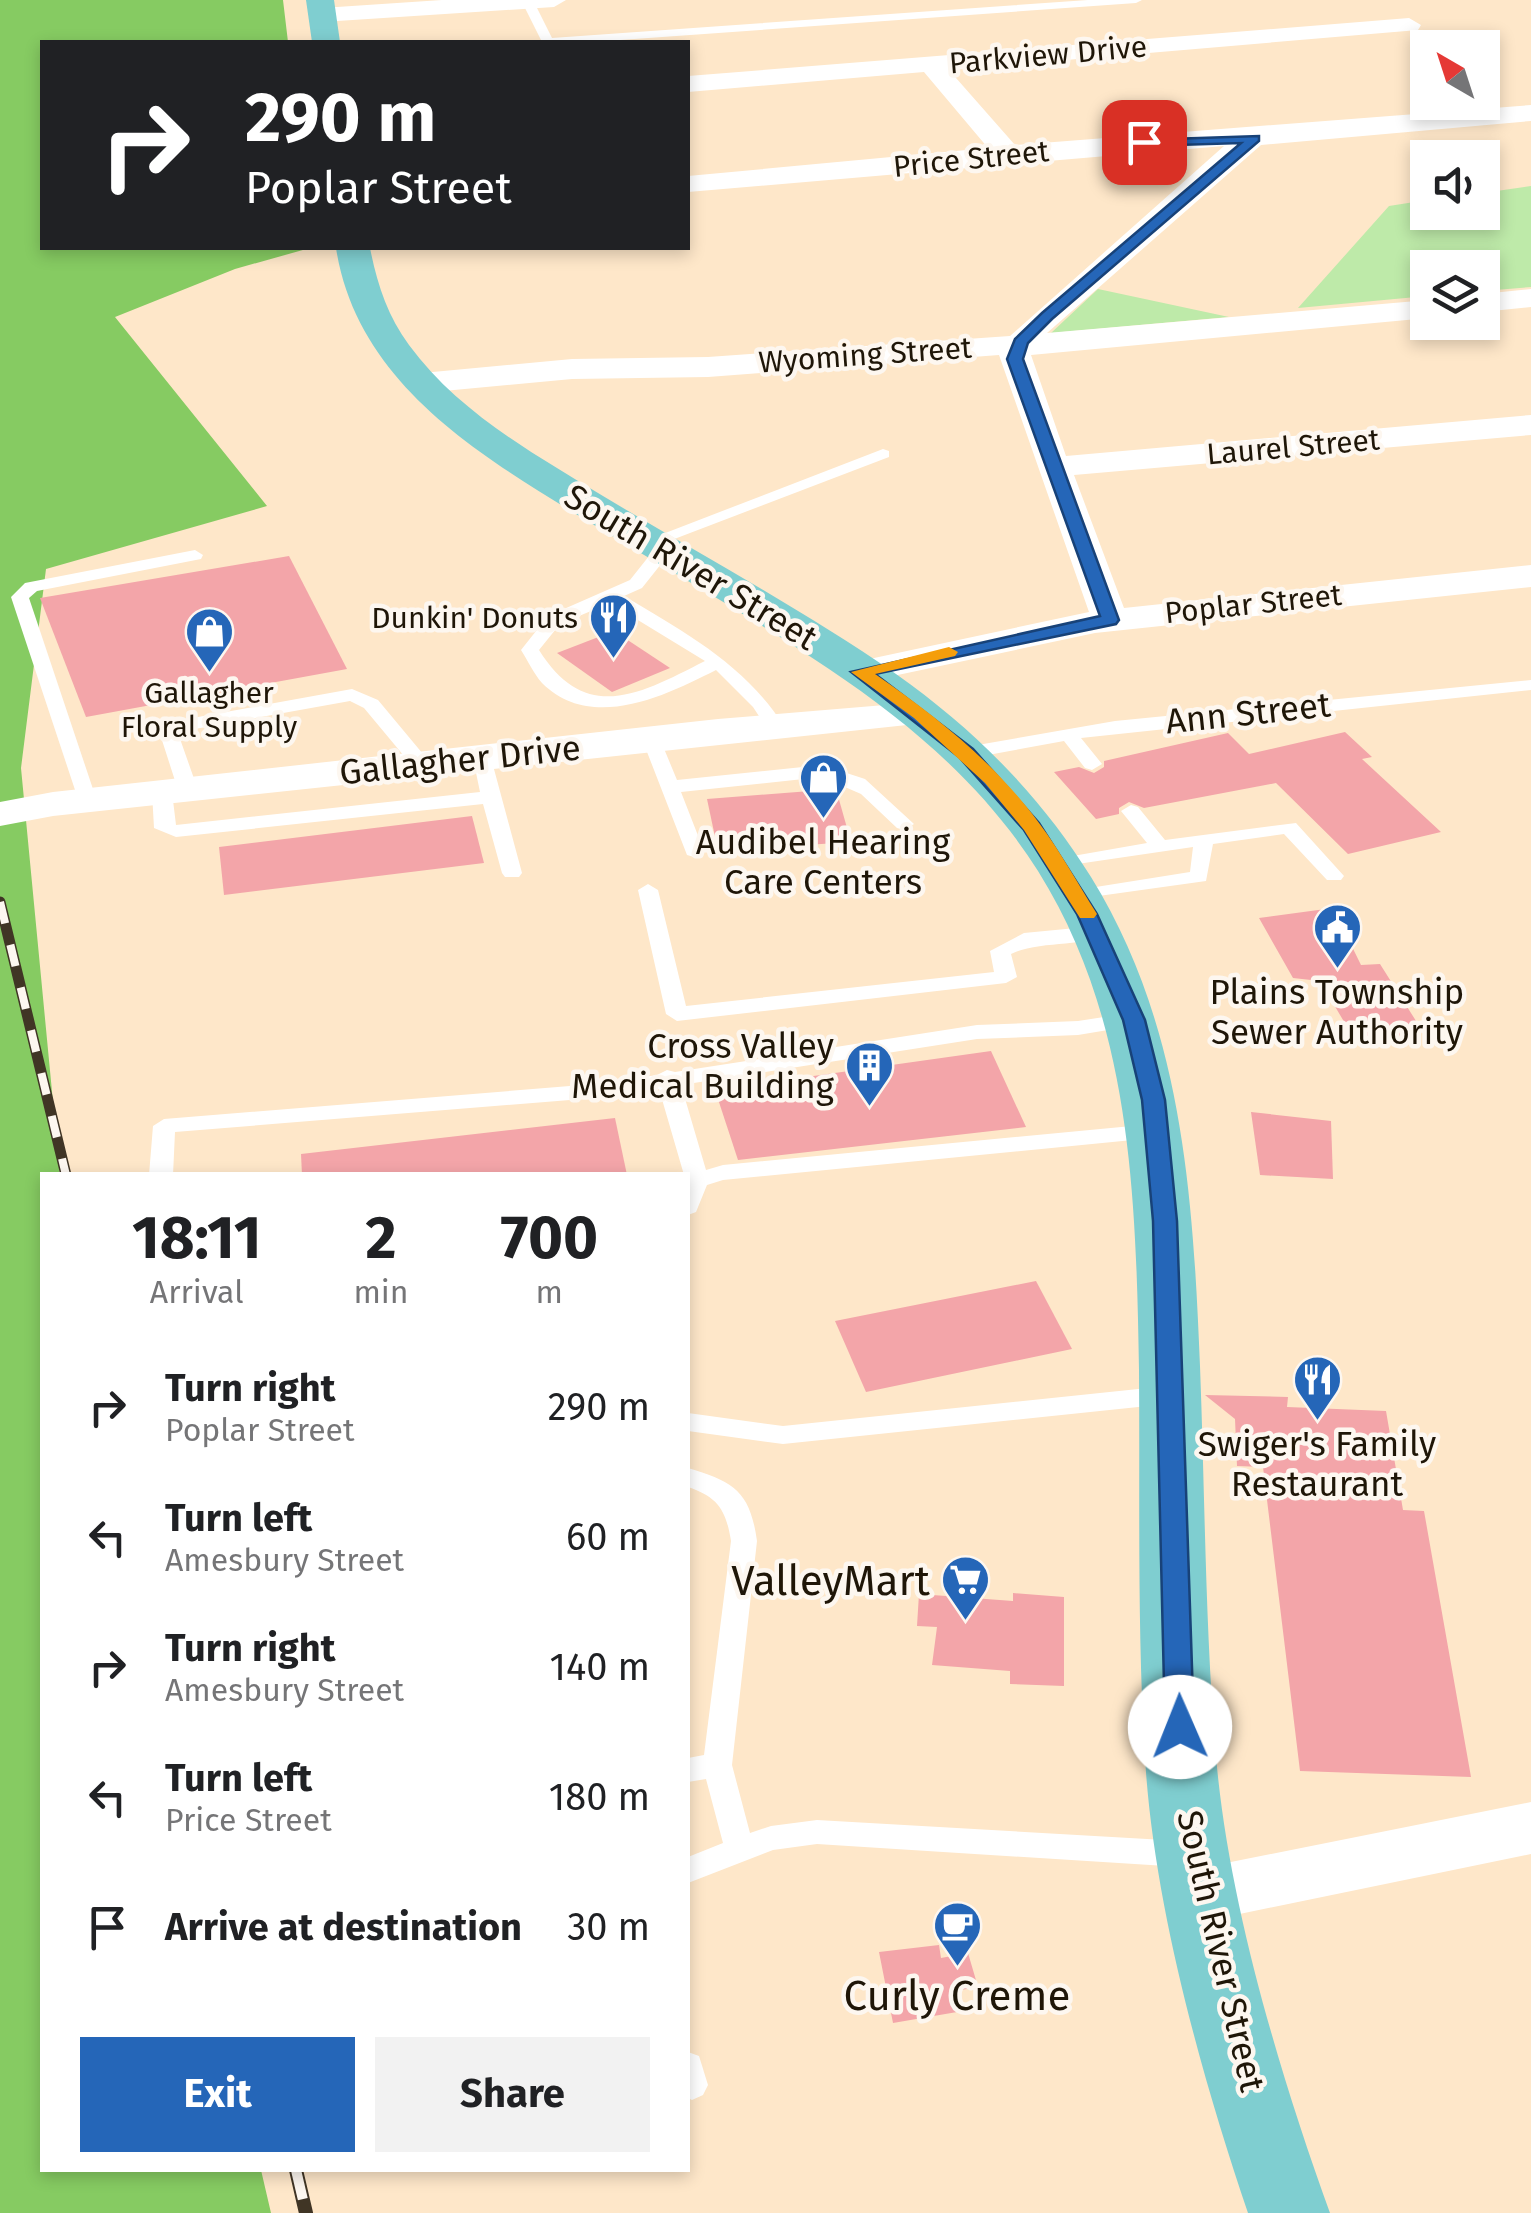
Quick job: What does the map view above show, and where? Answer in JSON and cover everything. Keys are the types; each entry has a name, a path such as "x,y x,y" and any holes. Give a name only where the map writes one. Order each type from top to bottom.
{"main road":[{"name":"South River Street","path":"354,250 365,300 379,328 422,383 476,431 921,714 966,753 1032,827 1077,897 1134,1020 1156,1131 1165,1221 1180,1761 1198,1874 1225,2001 1290,2213"}],"street":[{"path":"323,19 554,0"},
{"path":"1380,0 1416,30"},
{"name":"Parkview Drive","path":"690,84 1409,25"},
{"path":"930,64 1009,156"},
{"path":"1500,95 1526,113"},
{"name":"Price Street","path":"690,184 1184,138 1254,138 1526,113"},
{"path":"1110,620 1016,368 1020,344 1233,152 1254,138"},
{"path":"1500,301 1531,298"},
{"name":"Wyoming Street","path":"422,383 572,368 708,367 1410,311"},
{"name":"Laurel Street","path":"1055,468 1531,425"},
{"name":"Poplar Street","path":"860,672 1110,620 1531,576"},
{"name":"Gallagher Drive","path":"0,814 88,800 775,726 921,714"},
{"path":"1198,1874 1531,1828"}],"lane":[{"path":"577,40 1136,0"},
{"path":"528,1 548,40"},
{"path":"717,662 652,696 602,704 575,697 542,674 530,650 554,620 636,584 656,546 883,454"},
{"path":"88,800 20,597 30,587 195,556"},
{"path":"612,596 717,662 755,695 775,726"},
{"name":"Ann Street","path":"966,753 1068,734 1531,685"},
{"path":"421,764 371,704 352,695 183,725 169,734 175,791 164,828 176,832 491,797"},
{"path":"1068,734 1092,764"},
{"path":"652,739 694,851"},
{"path":"482,758 512,874"},
{"path":"670,786 822,771 841,774 866,785 904,824"},
{"path":"1132,811 1160,846"},
{"path":"648,890 678,1014 1006,976 1000,951 1024,939 1077,897 1160,846 1289,827 1334,876"},
{"path":"1077,897 1198,878 1204,839"},
{"path":"161,1172 164,1126 607,1090 667,1077 977,1032 1078,1028 1134,1020"},
{"path":"667,1077 697,1180 690,1201"},
{"path":"697,1180 723,1173 1156,1131"},
{"path":"690,1422 783,1434 1170,1394"},
{"path":"690,1479 720,1487 740,1509 744,1540 702,1767 740,1850"},
{"path":"690,1869 771,1838 817,1832 1198,1874"}],"green space":[{"path":"0,0 283,0 288,40 40,40 40,250 303,250 235,269 115,317 267,506 46,569 21,768 60,1172 40,1172 40,2172 261,2172 271,2213 0,2213"},
{"path":"1531,186 1531,287 1500,290 1500,250 1410,250 1410,298 1298,308 1389,206 1410,203 1410,230 1500,230 1500,191"},
{"path":"1098,289 1229,317 1051,333"}],"building":[{"path":"289,556 347,669 86,717 40,598"},
{"name":"Dunkin' Donuts","path":"614,631 670,668 612,692 557,653"},
{"path":"1345,732 1372,757 1362,759 1441,832 1348,854 1276,783 1144,808 1129,802 1119,808 1119,814 1096,819 1054,772 1079,767 1094,773 1104,767 1104,761 1228,733 1249,754"},
{"path":"836,789 851,842 718,851 707,799"},
{"path":"472,816 484,863 224,895 219,847"},
{"name":"Plains Township Sewer Authority","path":"1333,908 1361,965 1380,964 1423,1032 1356,1042 1320,981 1293,978 1259,918"},
{"name":"Cross Valley Medical Building","path":"991,1051 1026,1127 738,1160 715,1090"},
{"path":"1251,1112 1331,1121 1333,1179 1260,1175"},
{"path":"615,1118 626,1172 302,1172 301,1154"},
{"path":"1036,1281 1072,1349 866,1392 835,1321"},
{"path":"1205,1395 1288,1397 1287,1407 1386,1411 1403,1510 1424,1511 1471,1777 1300,1771 1263,1467 1237,1466 1235,1419"},
{"path":"1013,1593 1064,1597 1064,1686 1010,1684 1010,1671 932,1665 937,1627 917,1626 919,1594 1013,1601"},
{"path":"939,1945 941,1958 968,1953 978,1987 949,1992 957,2012 893,2023 879,1952"}],"railway":[{"path":"0,902 65,1172"},
{"path":"296,2172 306,2213"}],"slow traffic":[{"path":"949,652 860,672 921,714 992,779 1032,827 1087,914"}],"place":[{"name":"Dunkin' Donuts","path":"613,660"},
{"name":"Gallagher Floral Supply","path":"209,674"},
{"name":"Audibel Hearing Care Centers","path":"823,820"},
{"name":"Plains Township Sewer Authority","path":"1337,970"},
{"name":"Cross Valley Medical Building","path":"869,1108"},
{"name":"Swiger's Family Restaurant","path":"1317,1422"},
{"name":"ValleyMart","path":"965,1622"},
{"name":"Curly Creme","path":"957,1968"}],"route":[{"path":"1144,142 1222,136 1254,138 1233,152 1025,336 1015,359 1110,620 860,672 921,714 966,753 1032,827 1069,881 1097,932 1134,1020 1153,1100 1165,1221 1180,1727"}]}
